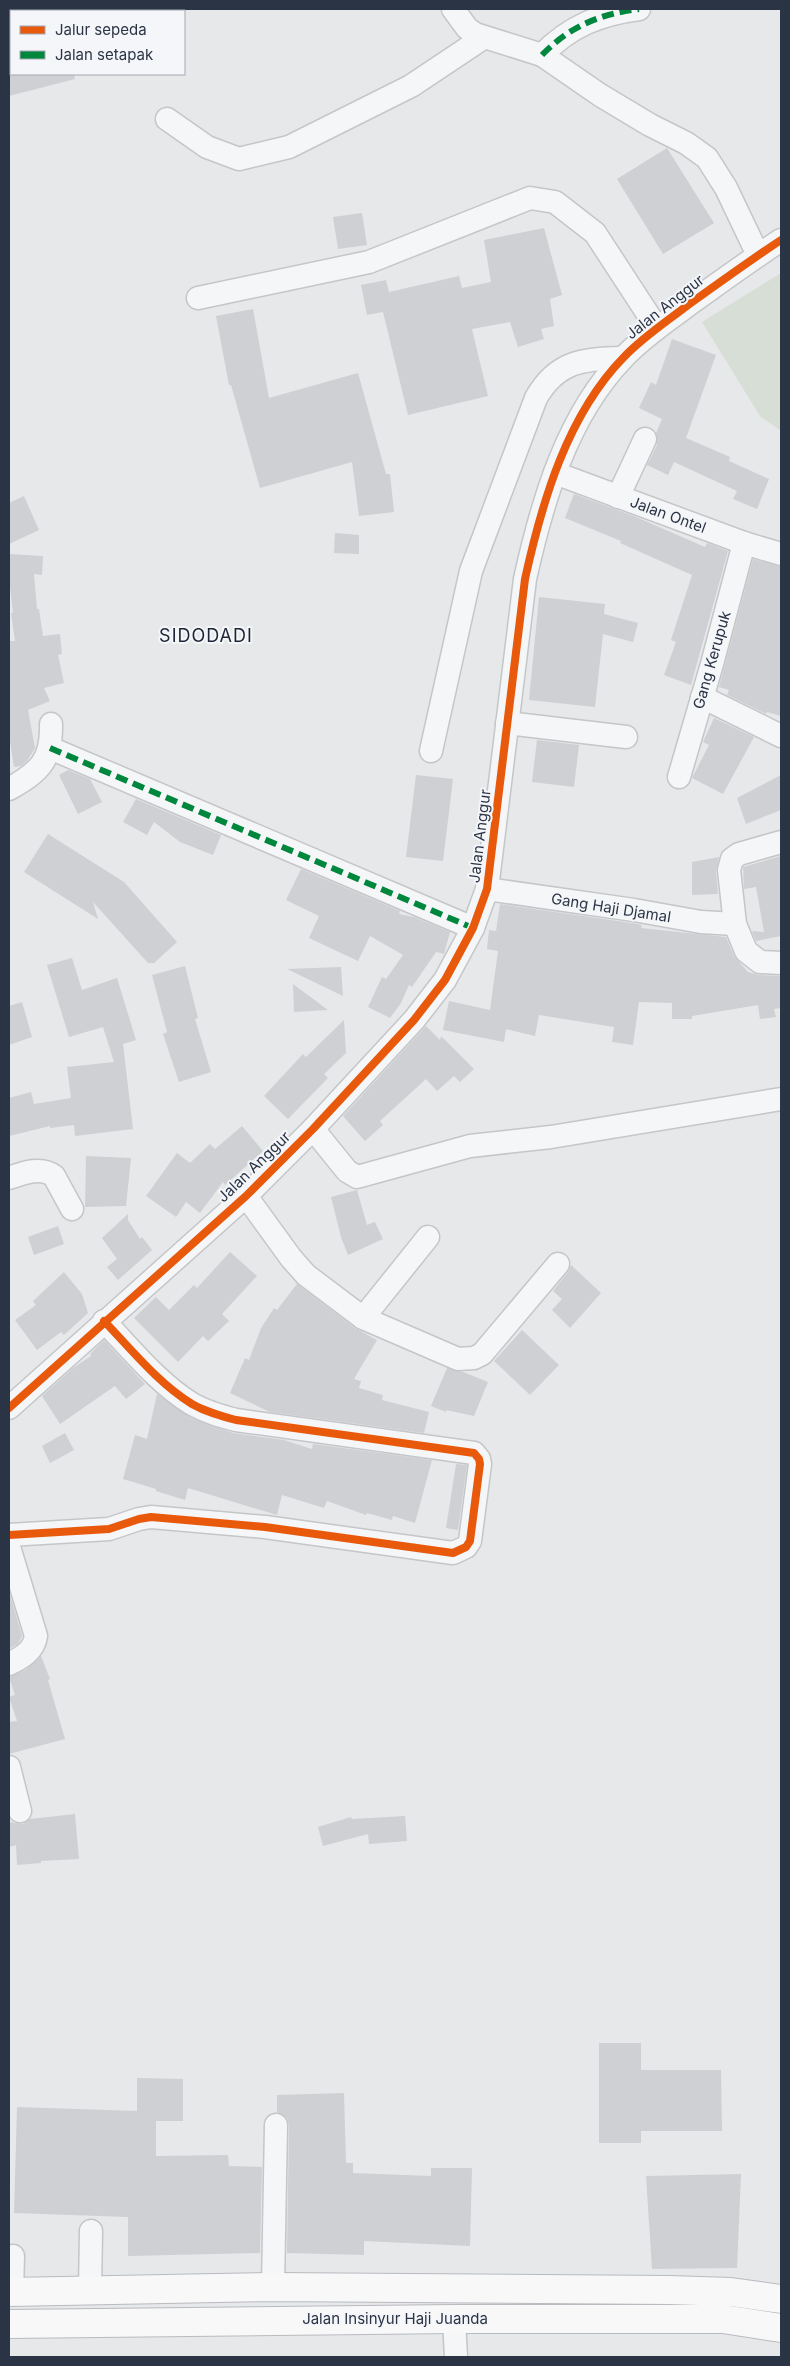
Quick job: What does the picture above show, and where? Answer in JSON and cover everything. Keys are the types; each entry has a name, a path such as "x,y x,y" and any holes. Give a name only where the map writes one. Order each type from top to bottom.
{"highway":[{"name":"Jalan Insinyur Haji Juanda","path":"10,2292 273,2287 669,2290 731,2292 781,2299"},
{"name":"Jalan Insinyur Haji Juanda","path":"9,2324 454,2319 723,2319 781,2328"}],"street":[{"path":"454,9 467,28 483,38 515,45 542,55 600,95 650,125 686,143 707,158 722,180 758,255"},
{"path":"542,55 572,29 615,12 639,9"},
{"path":"167,119 207,147 238,159 289,147 411,86 483,38"},
{"path":"198,298 369,262 530,198 555,202 594,233 657,328"},
{"name":"Jalan Anggur","path":"9,1408 104,1321 246,1196 312,1129 430,1001 445,980 473,928 487,889 524,579 533,542 555,473 579,421 596,392 622,358 657,328 781,240"},
{"path":"430,751 472,571 536,398 543,384 560,369 590,359 622,358"},
{"path":"618,497 645,439"},
{"name":"Jalan Ontel","path":"555,473 744,543 781,554"},
{"name":"Gang Kerupuk","path":"678,777 744,543"},
{"path":"702,697 781,736"},
{"path":"506,723 626,737"},
{"path":"9,789 36,772 46,759 50,748 51,724"},
{"path":"50,748 473,928"},
{"path":"781,842 740,854 729,863 735,924 746,950 753,958 769,964 781,963"},
{"name":"Gang Haji Djamal","path":"487,889 634,910 701,922 735,924"},
{"path":"312,1129 347,1171 357,1177 470,1146 560,1136 781,1099"},
{"path":"9,1178 39,1171 49,1172 54,1176 72,1209"},
{"path":"246,1196 291,1258 306,1275 363,1318 458,1359 474,1358 482,1354 558,1264"},
{"path":"363,1318 428,1237"},
{"path":"9,1535 109,1529 151,1517 264,1527 453,1553 466,1547 470,1541 480,1464 479,1459 474,1453 236,1420 207,1412 177,1394 160,1380 104,1321"},
{"path":"9,1547 36,1636 32,1648 27,1654 9,1664"},
{"path":"9,1767 20,1811"},
{"path":"273,2287 276,2125"},
{"path":"90,2290 91,2231"},
{"path":"10,2292 14,2256"},
{"path":"454,2319 456,2357"}],"shaded area":[{"path":"781,273 781,431 760,416 702,322"}],"building":[{"path":"9,74 74,75 75,79 9,96"},
{"path":"667,148 714,223 663,254 617,179"},
{"path":"362,213 367,245 338,249 333,217"},
{"path":"544,228 562,295 550,299 554,326 541,329 544,339 518,347 510,322 472,329 488,396 408,415 383,312 367,315 361,285 386,280 389,292 459,276 462,288 491,282 484,240"},
{"path":"253,309 269,398 358,373 386,474 390,474 394,512 359,516 352,462 260,488 231,385 229,385 216,316"},
{"path":"672,339 716,355 686,438 730,457 729,461 769,479 757,509 733,499 737,491 674,462 668,475 647,465 657,445 656,433 662,419 639,408 651,382 656,385"},
{"path":"574,494 636,517 705,547 707,543 728,551 691,685 664,675 676,642 671,640 692,575 620,543 621,541 565,518"},
{"path":"24,496 39,530 9,544 9,503"},
{"path":"335,533 359,535 359,554 334,553"},
{"path":"9,554 43,556 42,575 34,574 37,609 39,609 43,636 60,634 62,654 58,655 64,683 44,688 50,701 28,710 35,748 27,761 21,766 14,767 9,735 9,641 15,641 11,613 13,613 9,577"},
{"path":"753,559 781,567 781,716 767,712 766,714 727,695 729,690 719,687"},
{"path":"539,597 605,604 604,614 638,623 633,642 603,634 595,707 529,700"},
{"path":"714,718 754,737 723,794 692,778 709,745 703,742"},
{"path":"537,740 579,745 574,787 532,782"},
{"path":"68,770 90,779 102,802 78,814 59,775"},
{"path":"416,775 453,779 443,861 406,857"},
{"path":"781,775 781,810 746,824 737,798"},
{"path":"136,799 221,835 213,855 180,842 154,822 147,835 123,822"},
{"path":"48,834 124,882 177,942 154,963 148,963 93,902 98,919 24,872"},
{"path":"781,856 781,936 756,941 752,931 764,932 756,887 744,889 743,867"},
{"path":"719,857 716,871 718,894 692,895 692,862"},
{"path":"301,869 400,911 399,914 414,917 450,932 444,954 436,952 412,987 409,985 401,1003 390,1018 368,1007 382,977 386,979 403,955 370,936 358,961 309,938 319,916 286,900"},
{"path":"500,904 632,923 642,925 641,928 726,937 734,956 748,972 759,975 781,976 781,1008 774,1009 776,1017 760,1019 758,1005 692,1016 692,1019 672,1019 672,1003 639,1002 633,1045 612,1042 614,1027 539,1015 535,1036 506,1029 504,1042 443,1030 449,1001 490,1010 498,951 487,949 489,930 496,931"},
{"path":"72,958 82,990 117,978 136,1040 123,1044 133,1129 75,1136 74,1125 50,1128 50,1126 9,1136 9,1098 31,1092 34,1104 71,1098 67,1067 114,1062 103,1027 69,1037 47,965"},
{"path":"185,966 198,1018 195,1019 211,1072 179,1082 163,1034 167,1032 152,975"},
{"path":"341,967 343,996 287,969"},
{"path":"293,984 328,1010 294,1012"},
{"path":"22,1002 32,1037 9,1045 9,1006"},
{"path":"344,1020 346,1053 324,1074 328,1078 288,1119 264,1096 303,1054 306,1057"},
{"path":"426,1026 440,1040 441,1036 474,1069 460,1082 454,1076 437,1091 426,1079 380,1121 383,1125 365,1141 343,1116"},
{"path":"242,1126 263,1151 225,1185 223,1182 200,1213 186,1202 176,1217 146,1196 177,1153 190,1163 210,1144 215,1149"},
{"path":"86,1156 131,1158 126,1206 85,1207"},
{"path":"357,1190 367,1225 375,1222 383,1239 348,1255 341,1237 331,1197"},
{"path":"128,1214 128,1220 140,1239 142,1237 152,1250 118,1280 107,1267 117,1259 102,1238"},
{"path":"58,1226 64,1244 34,1255 28,1237"},
{"path":"230,1252 257,1276 222,1314 229,1321 208,1341 203,1336 178,1362 134,1318 156,1297 169,1310 194,1285 197,1288"},
{"path":"571,1265 601,1293 570,1328 552,1310 562,1299 553,1291 568,1272"},
{"path":"64,1272 82,1294 88,1313 64,1335 61,1332 37,1350 15,1320 36,1305 33,1301"},
{"path":"297,1284 355,1328 377,1340 354,1379 361,1381 359,1388 383,1395 382,1400 429,1412 424,1433 270,1412 230,1393 245,1358 249,1360 261,1328 274,1308 277,1310"},
{"path":"522,1330 559,1365 530,1395 494,1361"},
{"path":"104,1340 145,1384 126,1399 115,1386 60,1424 42,1396 73,1368 91,1356 90,1354"},
{"path":"447,1368 488,1382 474,1416 446,1410 446,1412 431,1406"},
{"path":"157,1394 191,1418 233,1433 284,1440 312,1449 313,1444 432,1460 415,1523 393,1516 392,1520 367,1513 366,1515 327,1501 324,1508 282,1495 277,1515 188,1488 185,1500 123,1479 135,1435 147,1439"},
{"path":"65,1433 74,1450 50,1463 42,1446"},
{"path":"456,1464 467,1465 458,1530 446,1528"},
{"path":"9,1591 22,1636 18,1644 9,1649"},
{"path":"41,1656 50,1679 48,1680 65,1739 9,1754 9,1722 17,1721 9,1697 15,1695 9,1677 25,1670"},
{"path":"75,1814 79,1859 41,1861 41,1863 17,1865 16,1845 9,1847 9,1822 23,1824 30,1819"},
{"path":"405,1816 407,1841 369,1844 368,1834 323,1846 318,1827 351,1817 352,1819"},
{"path":"599,2043 641,2043 641,2070 721,2070 722,2131 641,2131 641,2143 599,2143"},
{"path":"137,2078 183,2079 183,2121 156,2121 156,2156 228,2155 229,2166 262,2167 260,2253 128,2256 128,2217 14,2213 17,2107 137,2111"},
{"path":"344,2093 346,2163 353,2163 353,2173 431,2176 431,2168 472,2168 470,2246 364,2241 364,2255 287,2253 289,2125 287,2118 277,2112 277,2095"},
{"path":"741,2174 737,2268 652,2269 646,2176"}],"marked path":[{"path":"542,55 563,36 586,23 611,14 639,9"},
{"path":"50,748 473,928"}],"cycle path":[{"path":"9,1408 246,1196 313,1129 414,1020 445,980 473,928 487,889 525,579 549,490 572,432 604,380 631,350 688,305 781,240"},
{"path":"9,1535 109,1529 151,1517 265,1527 453,1553 466,1547 470,1541 480,1464 479,1459 474,1453 236,1420 214,1414 192,1404 168,1386 145,1365 104,1321"}],"district":[{"name":"SIDODADI","path":"206,636"}]}
